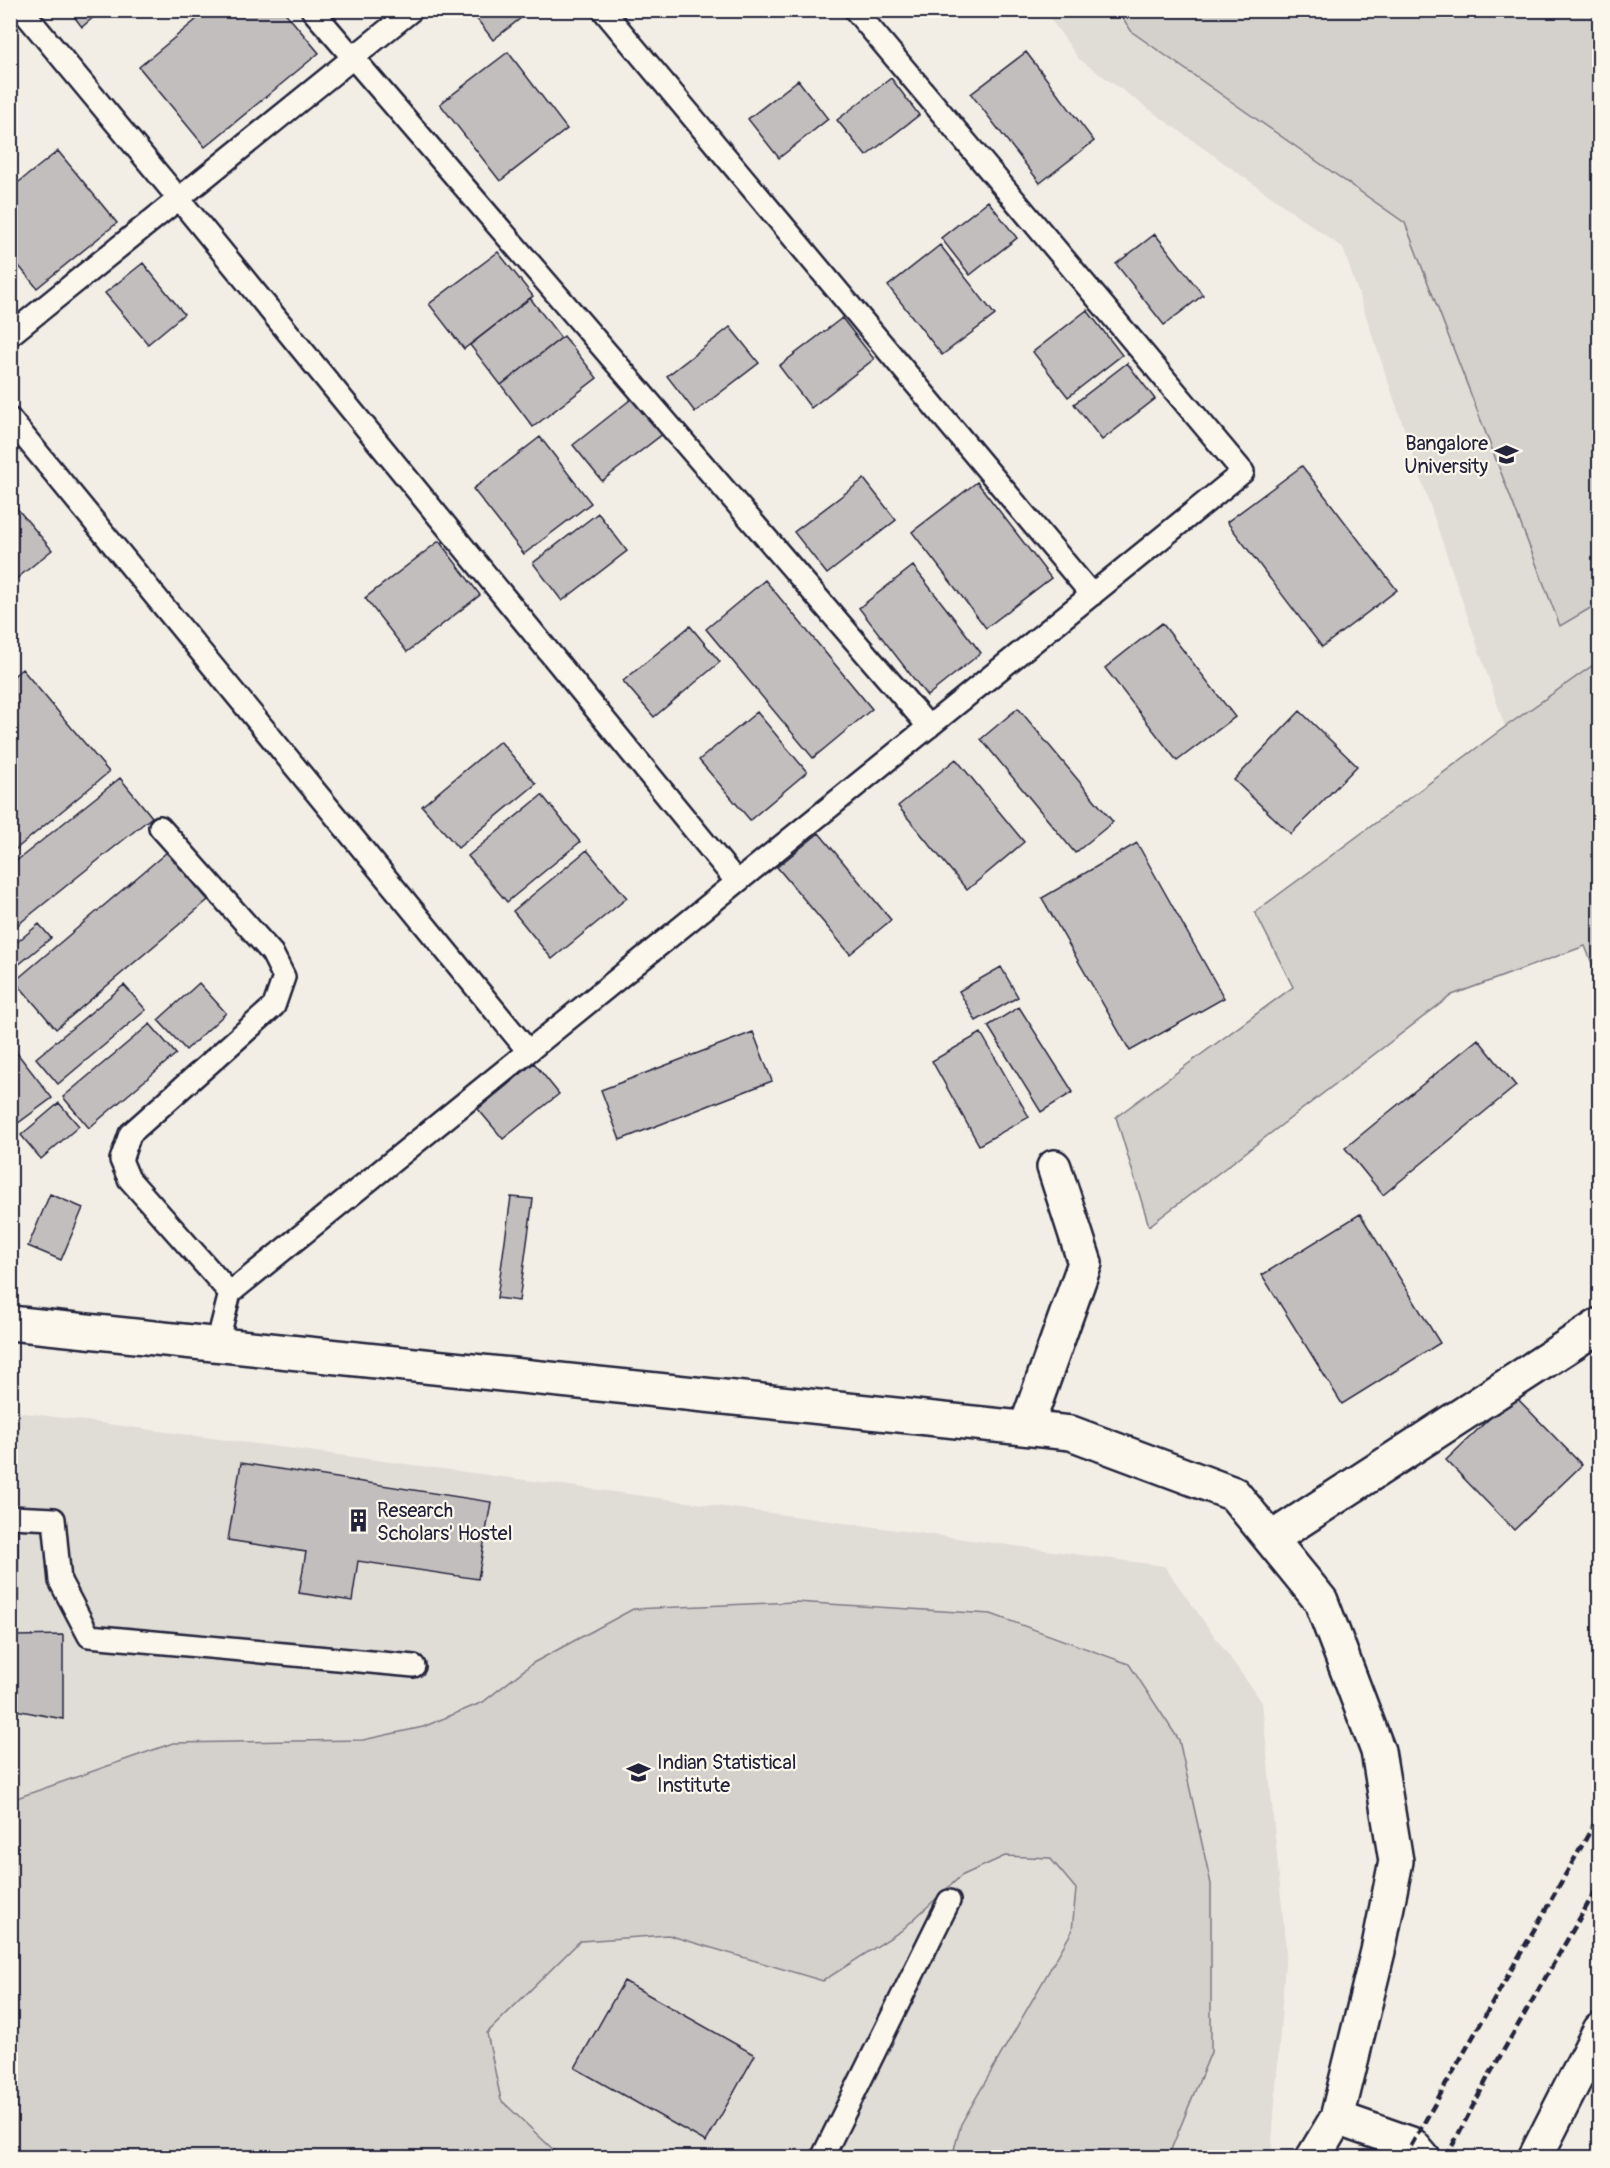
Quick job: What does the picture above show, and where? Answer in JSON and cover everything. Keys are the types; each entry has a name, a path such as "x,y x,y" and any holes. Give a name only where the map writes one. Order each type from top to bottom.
{"main road":[{"path":"1026,1428 1085,1263 1054,1167"},
{"path":"10,1323 1071,1433 1234,1494 1321,1601 1378,1751 1396,1861 1378,1951 1337,2118 1313,2157"},
{"path":"1271,1539 1599,1325"},
{"path":"1535,2157 1599,2030"},
{"path":"1337,2118 1411,2144 1423,2157"}],"lane":[{"path":"22,10 737,882"},
{"path":"312,10 929,727"},
{"path":"10,334 412,10"},
{"path":"603,10 1092,595"},
{"path":"217,1344 230,1293 1243,472 855,10"},
{"path":"10,419 528,1051"},
{"path":"160,827 272,953 284,977 274,1006 130,1134 121,1160 129,1179 230,1293"},
{"path":"10,1517 54,1519 60,1581 89,1636 414,1666"},
{"path":"822,2157 949,1901"}],"shaded area":[{"name":"Bangalore University","path":"1045,11 1599,11 1599,662 1505,727 1343,248 1079,59"},
{"name":"Bangalore University","path":"1118,11 1599,11 1599,603 1560,626 1405,223 1132,32"},
{"path":"1599,661 1599,981 1585,946 1452,995 1149,1226 1116,1117 1293,987 1255,912 1505,727"},
{"name":"Indian Statistical Institute","path":"11,1411 1164,1566 1262,1702 1286,1949 1271,2157 11,2158"},
{"path":"795,1602 991,1614 1129,1664 1179,1740 1211,1884 1211,2052 1168,2157 952,2157 961,2124 1072,1931 1076,1889 1050,1858 1005,1856 961,1876 901,1931 823,1981 668,1935 580,1941 487,2033 501,2100 561,2157 11,2157 11,1800 173,1743 363,1740 423,1727 483,1702 533,1663 633,1609"}],"building":[{"path":"69,10 102,10 82,27"},
{"path":"208,10 283,10 319,53 205,147 139,67"},
{"path":"470,10 531,10 493,40"},
{"path":"508,52 567,129 500,181 440,104"},
{"path":"1026,52 1094,141 1040,183 971,94"},
{"path":"891,78 919,115 866,156 837,120"},
{"path":"798,80 828,119 779,158 748,119"},
{"path":"58,151 117,223 37,288 10,255 10,189"},
{"path":"988,201 1017,238 970,275 941,238"},
{"path":"1155,234 1203,295 1164,325 1116,264"},
{"path":"940,245 995,315 942,355 888,286"},
{"path":"498,252 533,296 464,349 429,304"},
{"path":"143,263 184,314 148,344 105,293"},
{"path":"530,298 561,338 501,385 470,345"},
{"path":"1087,310 1122,355 1068,397 1033,352"},
{"path":"842,318 874,359 811,408 779,366"},
{"path":"730,327 759,363 695,412 667,376"},
{"path":"564,336 597,378 533,427 501,385"},
{"path":"1127,363 1155,399 1102,440 1074,404"},
{"path":"635,396 664,433 602,481 573,445"},
{"path":"540,437 591,503 524,554 473,489"},
{"path":"1302,466 1397,590 1322,647 1227,522"},
{"path":"864,479 896,520 827,574 794,532"},
{"path":"977,482 1051,578 986,628 912,532"},
{"path":"10,500 52,550 10,584"},
{"path":"598,513 627,551 562,601 533,563"},
{"path":"439,541 480,595 407,652 365,598"},
{"path":"913,566 981,653 927,696 859,608"},
{"path":"765,580 872,709 813,758 706,629"},
{"path":"1162,623 1235,717 1177,761 1105,668"},
{"path":"690,626 720,662 654,717 623,681"},
{"path":"22,669 109,772 10,854 10,679"},
{"path":"1018,708 1113,822 1075,853 981,739"},
{"path":"1300,711 1357,766 1291,834 1234,780"},
{"path":"757,712 807,772 750,820 699,760"},
{"path":"500,741 536,784 458,848 422,806"},
{"path":"956,759 1024,842 967,890 898,806"},
{"path":"120,778 152,817 10,931 10,866"},
{"path":"542,795 580,842 507,902 468,856"},
{"path":"819,833 891,920 850,954 777,867"},
{"path":"1137,843 1224,998 1130,1051 1042,898"},
{"path":"587,850 627,898 552,959 513,911"},
{"path":"167,852 208,900 56,1029 15,981"},
{"path":"39,924 51,938 12,970 10,948"},
{"path":"1001,967 1018,997 976,1021 959,991"},
{"path":"199,983 226,1013 186,1050 158,1020"},
{"path":"124,985 146,1010 58,1084 36,1058"},
{"path":"1019,1007 1073,1092 1041,1112 988,1026"},
{"path":"150,1024 176,1054 89,1128 63,1097"},
{"path":"753,1032 772,1081 620,1140 601,1090"},
{"path":"981,1033 1029,1117 979,1145 932,1061"},
{"path":"1478,1039 1516,1086 1383,1195 1345,1148"},
{"path":"10,1044 52,1098 10,1129"},
{"path":"534,1063 559,1094 503,1139 478,1109"},
{"path":"59,1103 79,1126 41,1159 21,1135"},
{"path":"50,1194 83,1208 61,1260 28,1246"},
{"path":"511,1197 533,1199 519,1301 497,1298"},
{"path":"1360,1214 1440,1343 1342,1404 1262,1275"},
{"path":"1514,1395 1582,1465 1514,1530 1446,1460"},
{"name":"Research Scholars' Hostel","path":"241,1463 491,1502 478,1579 358,1561 352,1601 299,1593 306,1552 228,1540"},
{"path":"10,1532 18,1532 18,1636 63,1635 63,1719 10,1709"},
{"path":"624,1981 755,2055 706,2142 575,2068"}],"railway":[{"path":"1404,2158 1600,1814"},
{"path":"1446,2158 1487,2079 1600,1883"}],"place":[{"name":"Bangalore University","path":"1506,455"},
{"name":"Research Scholars' Hostel","path":"359,1521"},
{"name":"Indian Statistical Institute","path":"639,1773"}]}
